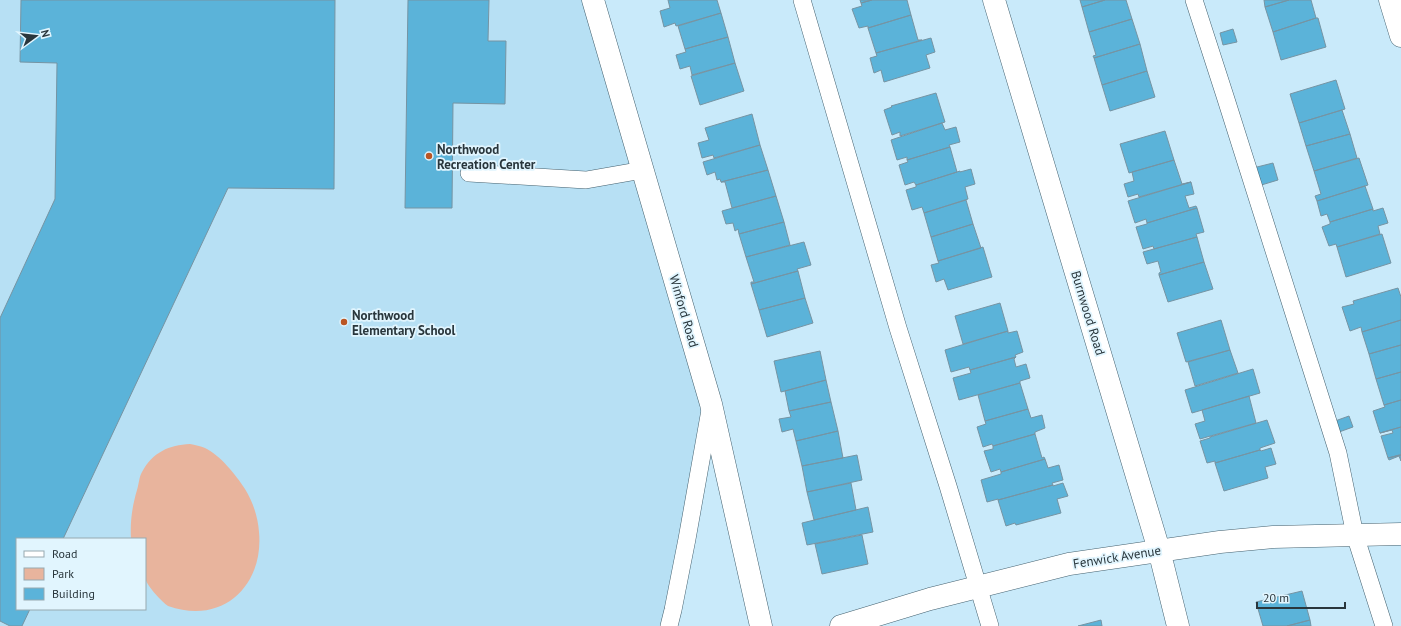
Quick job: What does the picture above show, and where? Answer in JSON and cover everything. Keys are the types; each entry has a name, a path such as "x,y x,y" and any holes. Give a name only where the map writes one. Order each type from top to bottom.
{"street":[{"name":"Winford Road","path":"592,0 711,404 761,626"},
{"name":"Burnwood Road","path":"994,0 1159,550 1178,626"},
{"path":"1390,0 1401,36"},
{"name":"Fenwick Avenue","path":"841,626 978,586 1069,564 1159,550 1273,537 1401,534"}],"lane":[{"path":"802,0 898,328 990,626"},
{"path":"1194,0 1338,452 1355,535 1384,626"},
{"path":"469,172 586,180 643,170"},
{"path":"669,626 688,539 711,404"}],"shaded area":[{"name":"Northwood Elementary School","path":"0,0 593,0 711,404 669,626 0,626"}],"green space":[{"path":"190,444 205,448 222,460 245,489 253,504 258,521 259,551 255,568 247,584 236,596 223,605 207,610 188,611 168,606 162,601 146,581 146,538 131,538 133,508 142,472 146,465 156,455 168,448"}],"building":[{"path":"21,0 335,0 334,189 228,188 63,538 16,538 16,610 30,610 22,626 10,626 0,621 0,318 55,199 57,63 20,62"},
{"name":"Northwood Recreation Center","path":"408,0 489,0 488,41 506,41 505,104 453,103 452,208 405,208"},
{"path":"668,0 717,0 721,13 676,26 675,23 664,27 660,11 670,8"},
{"path":"860,0 872,0 861,3"},
{"path":"872,0 907,0 911,15 868,28 868,26 859,28 852,9 862,6 861,3"},
{"path":"1080,0 1105,0 1082,7"},
{"path":"1105,0 1126,0 1132,19 1089,32 1082,7"},
{"path":"1264,0 1289,0 1265,7"},
{"path":"1289,0 1311,0 1316,18 1273,32 1265,7"},
{"path":"721,13 728,37 685,49 678,26"},
{"path":"911,15 918,40 922,40 876,53 868,28"},
{"path":"1318,18 1326,47 1281,60 1273,32"},
{"path":"1132,19 1140,44 1094,58 1093,56 1096,55 1089,32"},
{"path":"1233,29 1237,42 1223,45 1220,33"},
{"path":"728,37 735,63 692,75 690,66 680,69 676,55 686,52 685,49"},
{"path":"931,38 935,52 926,55 930,68 884,82 881,70 874,73 870,58 877,56 876,53"},
{"path":"1140,44 1147,71 1102,85 1094,58"},
{"path":"735,63 744,91 700,105 691,76"},
{"path":"1147,71 1155,97 1110,111 1102,85"},
{"path":"1336,80 1345,109 1299,123 1290,94"},
{"path":"936,93 945,122 900,136 900,132 892,135 884,110 892,107 891,106"},
{"path":"1342,110 1350,134 1306,146 1299,123"},
{"path":"752,114 760,145 714,158 713,155 702,158 698,143 709,140 705,128"},
{"path":"942,123 945,130 956,127 960,142 949,145 950,147 907,160 907,157 897,160 891,140"},
{"path":"1165,131 1174,160 1129,173 1120,144"},
{"path":"1350,134 1357,158 1314,171 1306,146"},
{"path":"760,145 768,170 721,182 720,179 717,180 715,172 707,175 703,162"},
{"path":"950,147 957,172 916,185 914,182 905,185 899,165 908,162 907,160"},
{"path":"1359,158 1368,185 1317,201 1315,196 1321,194 1314,171"},
{"path":"1174,160 1182,184 1191,182 1139,197 1138,194 1128,197 1124,184 1134,181 1132,172"},
{"path":"1273,163 1278,180 1258,186 1253,168"},
{"path":"971,169 975,184 965,187 968,199 924,213 922,207 912,210 906,190 916,187 916,185"},
{"path":"768,170 776,196 732,208 725,182 721,182"},
{"path":"1191,182 1194,194 1185,196 1189,208 1196,206 1197,208 1147,223 1146,219 1135,223 1128,201"},
{"path":"1365,186 1373,209 1330,222 1327,214 1321,216 1317,201"},
{"path":"776,196 784,222 739,234 738,229 735,231 733,223 726,224 722,211"},
{"path":"966,200 973,224 931,237 924,213"},
{"path":"1197,208 1204,232 1196,234 1197,237 1154,249 1153,246 1143,249 1136,227"},
{"path":"1383,208 1388,223 1378,226 1380,234 1337,247 1336,244 1329,246 1322,227 1330,224 1330,222 1373,209 1373,211"},
{"path":"784,222 790,245 746,257 739,234"},
{"path":"973,224 981,248 938,261 931,237"},
{"path":"1382,234 1391,263 1346,277 1337,247"},
{"path":"1197,237 1204,262 1159,275 1161,272 1158,261 1147,264 1143,252"},
{"path":"804,242 811,265 797,269 798,271 751,284 751,282 754,282 746,257"},
{"path":"983,247 992,277 948,290 944,279 936,282 931,265 939,263 938,261"},
{"path":"1204,262 1213,289 1168,302 1159,275"},
{"path":"798,271 805,298 759,310 751,284"},
{"path":"1398,288 1401,297 1401,320 1362,332 1361,327 1350,331 1342,307 1354,304 1353,301"},
{"path":"805,298 813,323 767,337 759,310"},
{"path":"1000,303 1008,331 963,344 955,316"},
{"path":"1221,320 1230,350 1186,362 1177,333"},
{"path":"1401,320 1401,345 1369,354 1362,332"},
{"path":"1008,331 1008,333 1017,331 1023,352 1015,355 1016,357 970,370 969,367 951,372 945,350"},
{"path":"1401,345 1401,372 1376,379 1369,354"},
{"path":"1230,350 1238,373 1195,386 1188,362"},
{"path":"820,351 826,380 781,392 774,361"},
{"path":"1016,357 1014,359 1016,367 1026,364 1030,378 1020,381 1020,383 959,400 953,378 971,373 970,370"},
{"path":"1253,369 1260,393 1192,413 1185,390"},
{"path":"1401,372 1401,400 1384,405 1376,379"},
{"path":"826,380 831,402 789,411 785,391"},
{"path":"1020,383 1028,409 985,421 978,395"},
{"path":"1249,396 1256,423 1200,439 1195,424 1205,421 1202,410"},
{"path":"1401,400 1401,427 1380,433 1373,411 1385,407 1384,405"},
{"path":"831,402 838,431 796,441 793,429 782,432 779,419 791,417 789,411"},
{"path":"1028,409 1031,418 1042,415 1045,428 1035,432 1035,434 993,446 992,444 983,447 977,427 986,424 985,421"},
{"path":"1349,416 1353,427 1339,432 1335,421"},
{"path":"1267,420 1275,443 1260,448 1260,450 1215,463 1215,461 1207,463 1200,441"},
{"path":"1401,427 1401,455 1388,458 1381,436 1393,433 1392,430 1380,433"},
{"path":"838,431 843,458 802,466 796,441"},
{"path":"1035,434 1042,458 1044,457 1045,459 1001,472 1000,469 991,472 984,451 993,449 993,446"},
{"path":"1271,448 1276,464 1265,467 1268,478 1224,491 1215,463"},
{"path":"857,455 862,480 807,492 802,466"},
{"path":"1401,455 1401,461 1399,456 1389,460 1388,458"},
{"path":"1045,459 1048,468 1059,465 1063,480 1052,483 1053,485 987,502 981,480 1001,474 1001,472"},
{"path":"851,483 856,510 814,520 807,492"},
{"path":"1063,483 1068,496 1057,499 1061,513 1016,525 1015,523 1006,526 998,500"},
{"path":"868,507 873,532 807,545 802,523"},
{"path":"862,535 868,564 822,574 815,544"},
{"path":"1302,591 1310,620 1287,626 1263,626 1256,602"},
{"path":"1101,620 1102,626 1078,626"},
{"path":"1310,620 1311,626 1287,626"}],"place":[{"name":"Northwood Recreation Center","path":"429,156"},
{"name":"Northwood Elementary School","path":"344,322"}]}
